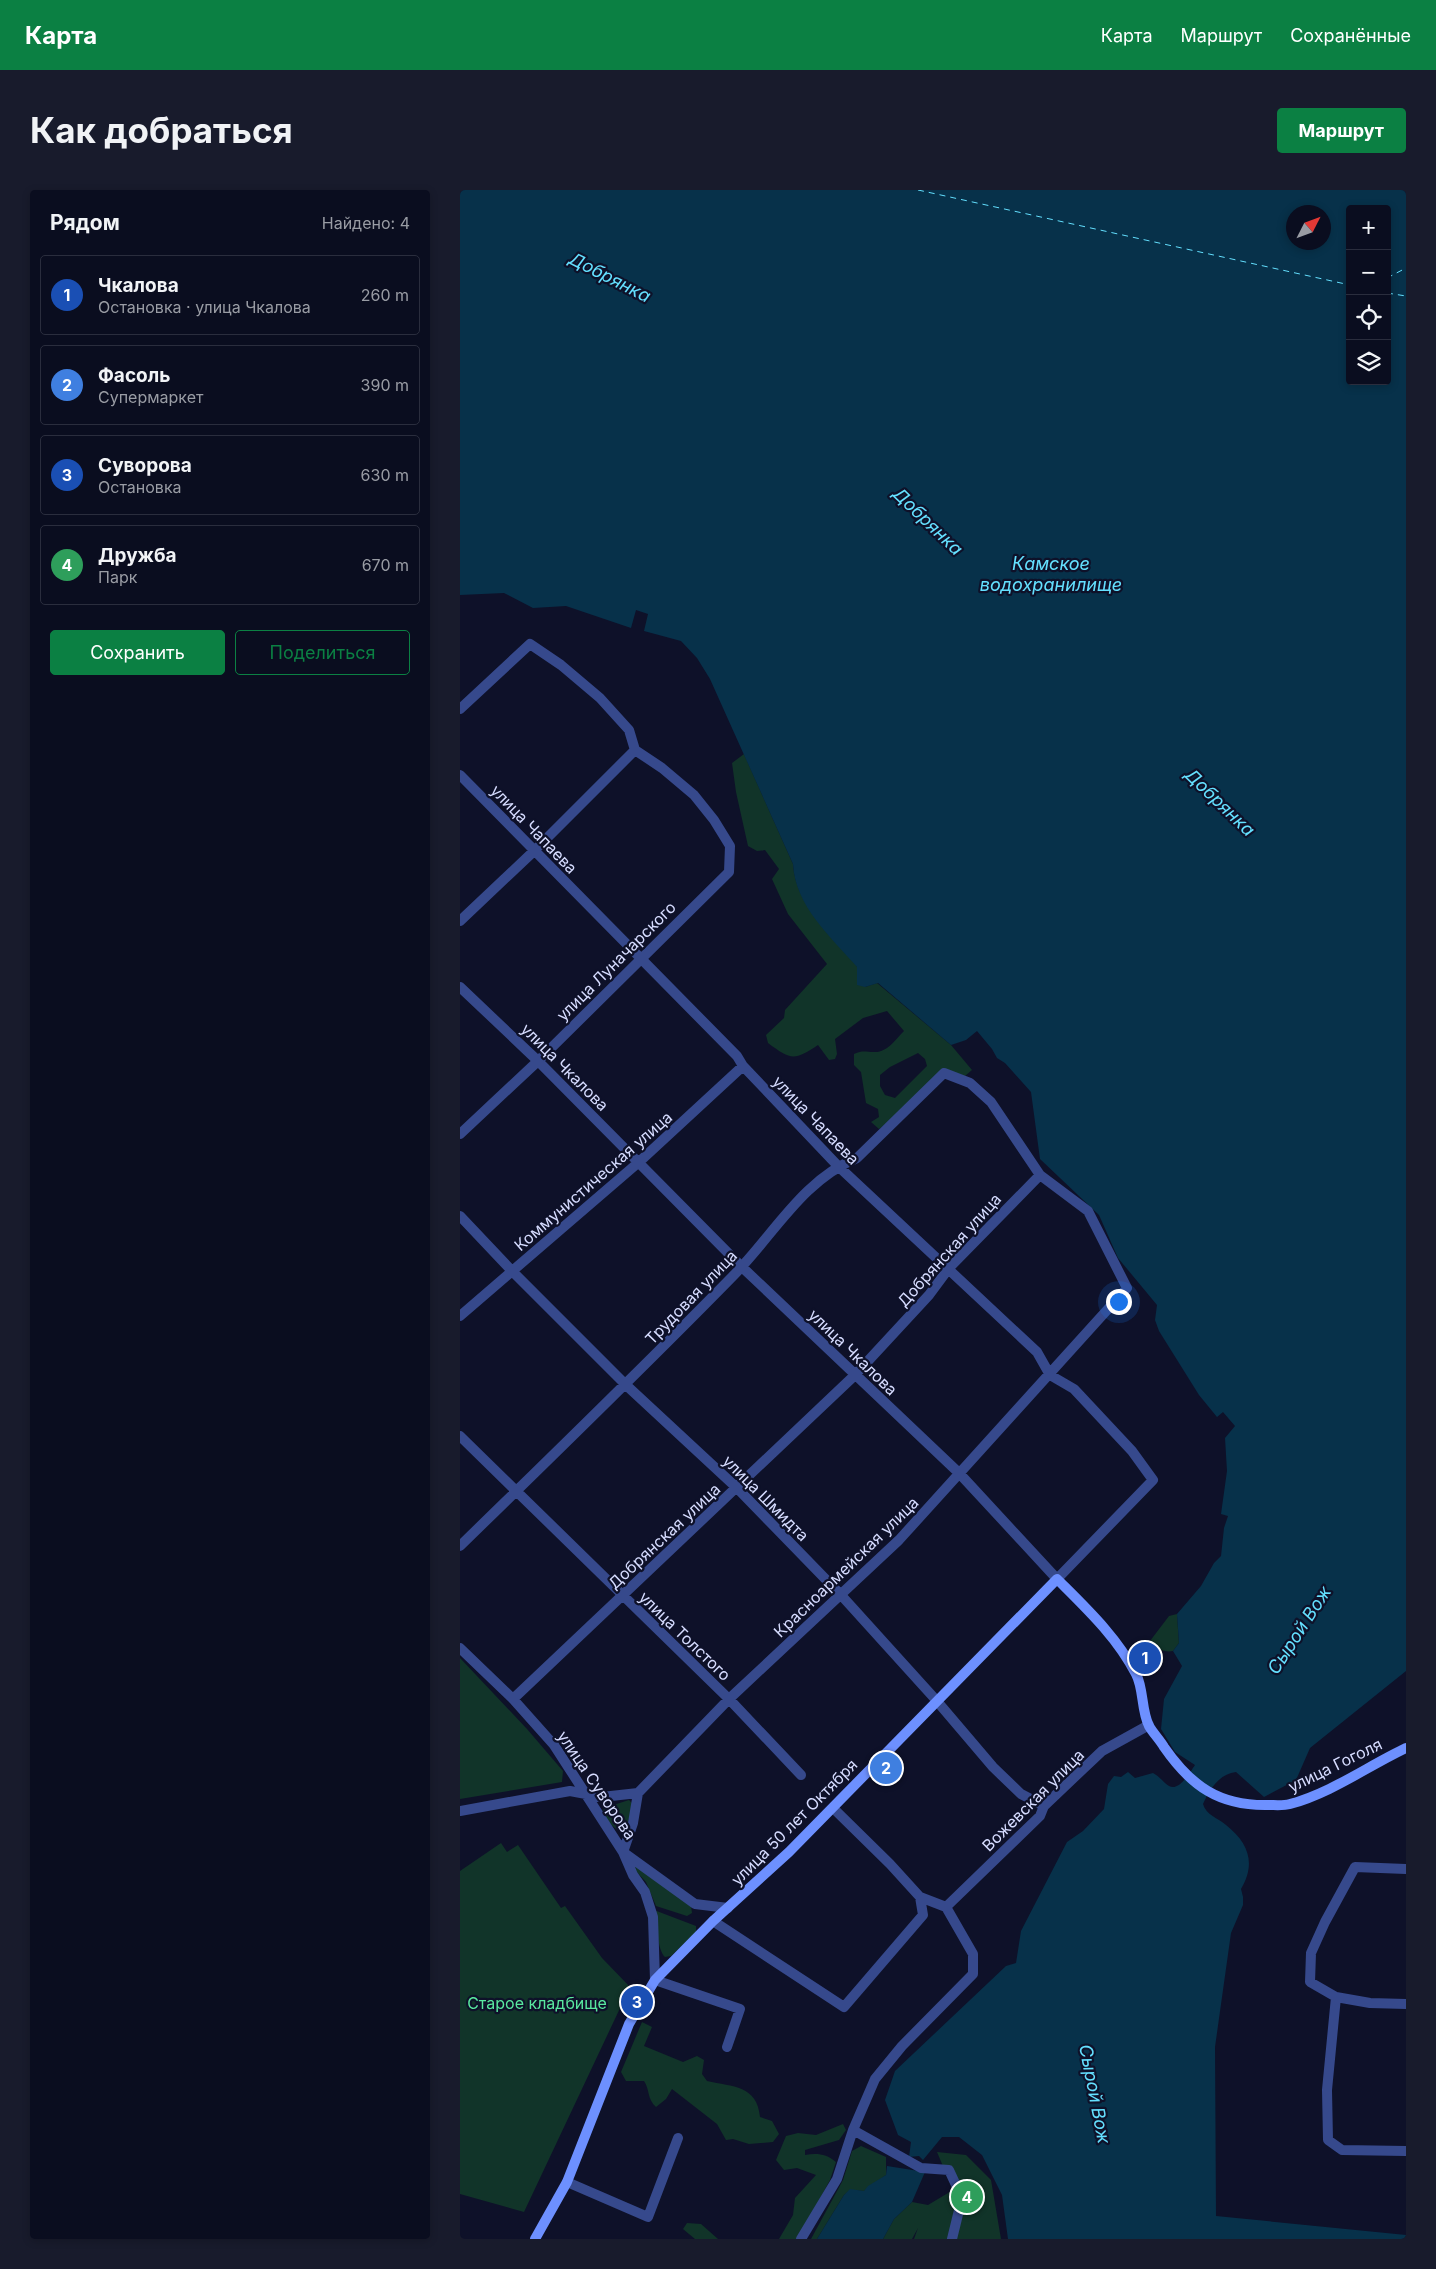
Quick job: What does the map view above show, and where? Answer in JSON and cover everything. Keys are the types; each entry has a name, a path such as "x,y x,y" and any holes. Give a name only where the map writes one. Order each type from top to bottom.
{"main road":[{"name":"улица 50 лет Октября","path":"535,2239 567,2182 629,2024 655,1980 713,1921 789,1852 936,1700 1057,1579"},
{"name":"улица Чкалова","path":"1057,1579 1099,1621 1137,1676 1149,1726 1180,1770"},
{"name":"улица Гоголя","path":"1180,1770 1195,1783 1218,1796 1240,1803 1254,1805 1289,1804 1322,1792 1406,1748"}],"street":[{"path":"460,709 530,644 561,665 600,698 629,730 635,750 534,851 460,920"},
{"name":"улица Луначарского","path":"460,1134 538,1061 639,958 729,872 730,846 714,820 694,795 662,768 635,750"},
{"name":"улица Чапаева","path":"460,775 737,1056 743,1066 838,1166 1037,1352 1050,1375"},
{"name":"улица Чкалова","path":"460,987 538,1061 742,1267 959,1474 1057,1579"},
{"name":"Коммунистическая улица","path":"460,1316 639,1162 743,1066"},
{"name":"Трудовая улица","path":"460,1546 626,1385 742,1267 791,1206 838,1166 857,1158 944,1073 970,1084 991,1102 1040,1175"},
{"name":"Добрянская улица","path":"513,1699 854,1375 929,1295 949,1268 1040,1175"},
{"name":"Красноармейская улица","path":"638,1792 729,1699 899,1540 1127,1288 1088,1212 1040,1175"},
{"name":"улица Шмидта","path":"460,1216 626,1385 737,1488 841,1595 936,1700 993,1768 1021,1794 1044,1806"},
{"name":"улица 50 лет Октября","path":"1050,1375 1074,1389 1132,1451 1153,1480 1057,1579"},
{"name":"улица Толстого","path":"460,1436 729,1699 801,1775"},
{"name":"улица Суворова","path":"460,1648 513,1699 554,1745 623,1852 695,1904 728,1908"},
{"name":"Вожевская улица","path":"946,1907 1040,1816 1044,1806 1102,1751 1149,1726"},
{"path":"460,1810 554,1793 583,1792 612,1797 638,1792 633,1823 623,1852 633,1875 645,1892 654,1917 655,1980 740,2009 727,2047"},
{"path":"801,2239 838,2179 853,2130 875,2078 902,2046 973,1974 973,1954 946,1907 920,1898 890,1864 833,1808"},
{"path":"1406,1869 1355,1867 1325,1922 1311,1953 1310,1982 1336,1997 1370,2003 1406,2004"},
{"path":"713,1921 844,2007 923,1915 920,1898"},
{"path":"1336,1997 1327,2090 1328,2140 1342,2150 1406,2151"},
{"path":"853,2130 922,2168 949,2170 962,2198 952,2239"},
{"path":"567,2182 648,2217 678,2138"}],"green space":[{"path":"744,754 793,864 801,894 817,919 856,965 865,987 877,983 951,1045 972,1070 965,1076 943,1069 901,1112 879,1129 871,1122 879,1117 878,1109 866,1103 861,1072 854,1065 854,1054 879,1052 891,1045 904,1031 887,1011 863,1018 835,1039 837,1054 835,1059 829,1060 818,1045 803,1054 793,1056 782,1053 768,1043 766,1035 784,1018 785,1010 827,964 788,914 772,879 779,869 765,850 757,851 748,846 736,792 732,763","holes":["918,1053 925,1059 927,1066 895,1098 885,1095 880,1086 880,1075 890,1067"]},
{"path":"1177,1614 1179,1643 1173,1651 1160,1649 1150,1641 1169,1616"},
{"path":"460,1658 527,1729 563,1771 562,1782 460,1799"},
{"path":"629,1800 634,1805 624,1832 621,1833 609,1823 602,1813 604,1808"},
{"name":"Старое кладбище","path":"501,1843 507,1852 518,1845 561,1908 565,1906 602,1958 630,1987 524,2212 460,2194 460,1871"},
{"path":"635,1865 691,1906 692,1913 687,1916 656,1906 646,1882 632,1867"},
{"path":"654,1910 696,1926 696,1932 671,1956 665,1957 660,1948"},
{"path":"642,2022 652,2027 644,2046 683,2062 697,2056 704,2060 702,2074 707,2081 742,2089 749,2093 758,2107 760,2117 772,2121 779,2134 773,2142 749,2144 733,2139 726,2140 717,2124 672,2089 666,2099 656,2107 651,2101 644,2081 626,2081 621,2072"},
{"path":"843,2124 846,2130 839,2140 805,2150 805,2155 822,2155 836,2162 830,2180 798,2239 779,2239 793,2215 795,2198 816,2175 797,2168 784,2170 776,2160 786,2136 798,2133 816,2135"},
{"path":"861,2146 886,2157 886,2175 864,2191 850,2190 844,2195 817,2239 811,2239 843,2180 852,2151"},
{"path":"937,2152 966,2155 991,2180 1001,2239 914,2239 918,2228 912,2239 883,2239 894,2219 912,2202 928,2205 953,2190"},
{"path":"687,2223 701,2224 718,2239 695,2239 683,2229"}],"water":[{"name":"Камское водохранилище","path":"460,190 1406,190 1406,1671 1310,1748 1296,1780 1264,1797 1236,1772 1230,1773 1216,1783 1203,1804 1209,1814 1226,1825 1240,1839 1248,1854 1249,1863 1246,1880 1241,1889 1243,1905 1231,1933 1215,2047 1216,2216 1406,2235 1406,2239 1008,2239 1002,2195 982,2155 959,2137 942,2137 923,2160 919,2156 909,2157 911,2142 898,2135 885,2100 895,2071 1006,1966 1016,1963 1021,1931 1067,1842 1083,1831 1104,1809 1108,1784 1114,1776 1121,1777 1128,1772 1135,1778 1153,1773 1173,1787 1184,1780 1195,1765 1175,1752 1161,1729 1164,1699 1182,1666 1173,1651 1179,1643 1177,1614 1201,1586 1214,1563 1221,1556 1224,1528 1228,1516 1221,1514 1227,1471 1225,1438 1235,1426 1223,1412 1217,1417 1199,1395 1159,1331 1155,1320 1157,1305 1118,1258 1099,1215 1040,1159 1031,1092 1005,1063 997,1058 977,1031 966,1040 951,1045 878,983 865,987 857,985 857,967 816,920 800,894 793,864 710,679 697,658 681,641 644,631 648,614 636,610 631,628 566,606 533,608 504,593 460,595"},
{"path":"887,2166 925,2172 912,2202 894,2219 883,2239 817,2239 844,2195 850,2189 864,2191 868,2186 886,2175"}],"ferry route":[{"path":"918,190 1346,284"},
{"path":"1391,276 1406,268"},
{"path":"1391,294 1406,296"}],"place":[{"name":"Чкалова","path":"1145,1658"},
{"name":"Фасоль","path":"886,1768"},
{"name":"Суворова","path":"637,2002"},
{"name":"Дружба","path":"967,2197"}],"water label":[{"name":"Добрянка","path":"610,277"},
{"name":"Добрянка","path":"928,521"},
{"name":"Добрянка","path":"1220,802"},
{"name":"Сырой Вож","path":"1299,1630"},
{"name":"Сырой Вож","path":"1095,2094"}]}
